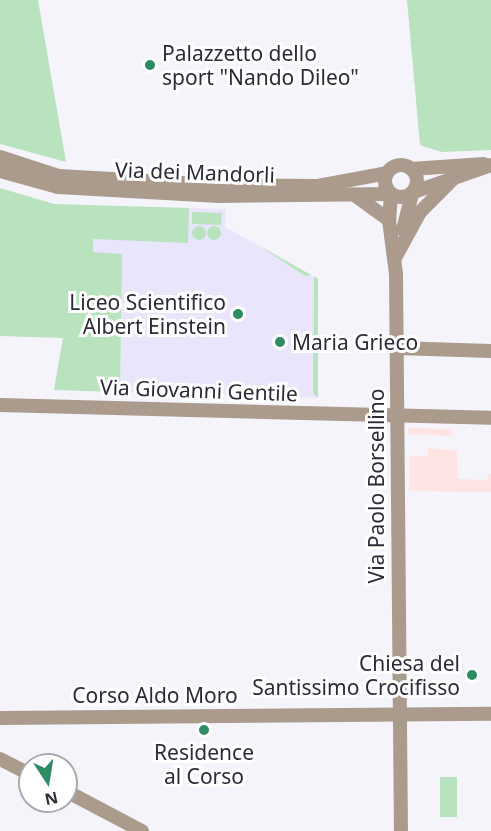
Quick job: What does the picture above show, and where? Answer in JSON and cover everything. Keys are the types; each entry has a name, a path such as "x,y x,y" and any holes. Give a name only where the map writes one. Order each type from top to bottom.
{"street":[{"name":"Via dei Mandorli","path":"0,157 59,176 207,184 318,186 387,173"},
{"path":"391,194 400,198 491,165"},
{"path":"395,258 389,220 391,194 385,182 387,173 396,166 411,169 491,165"},
{"path":"395,258 417,177 411,169"},
{"name":"Via dei Mandorli","path":"0,171 58,187 219,196 391,194"},
{"path":"395,258 420,212 453,179"},
{"path":"356,196 389,220"},
{"name":"Via Paolo Borsellino","path":"395,258 401,831"},
{"path":"396,348 491,351"},
{"name":"Via Giovanni Gentile","path":"0,405 491,418"},
{"name":"Corso Aldo Moro","path":"0,718 491,714"},
{"path":"0,759 18,768"},
{"path":"78,797 142,831"}],"shaded area":[{"path":"87,206 226,209 225,227 318,279 318,398 54,390"},
{"path":"408,428 452,429 452,436 407,434"},
{"path":"428,448 457,451 458,479 487,480 488,474 491,474 491,492 409,491 409,456 428,456"}],"green space":[{"path":"0,0 38,0 66,162 0,144"},
{"path":"407,0 491,0 491,150 441,152 420,145"},
{"path":"0,188 54,204 189,208 188,243 93,239 93,252 122,254 120,392 54,390 63,338 0,336"},
{"path":"192,212 222,213 221,225 192,224"},
{"path":"199,226 204,228 206,233 204,238 199,240 194,238 192,233 194,228"},
{"path":"214,226 219,228 221,233 219,238 214,240 209,238 207,233 209,228"},
{"path":"260,246 311,275 305,276"},
{"path":"314,276 318,279 318,398 313,393"},
{"path":"440,777 457,777 457,817 440,817"}],"place":[{"name":"Palazzetto dello sport \"Nando Dileo\"","path":"150,65"},
{"name":"Liceo Scientifico Albert Einstein","path":"238,314"},
{"name":"Maria Grieco","path":"280,342"},
{"name":"Chiesa del Santissimo Crocifisso","path":"472,675"},
{"name":"Residence al Corso","path":"204,730"}]}
